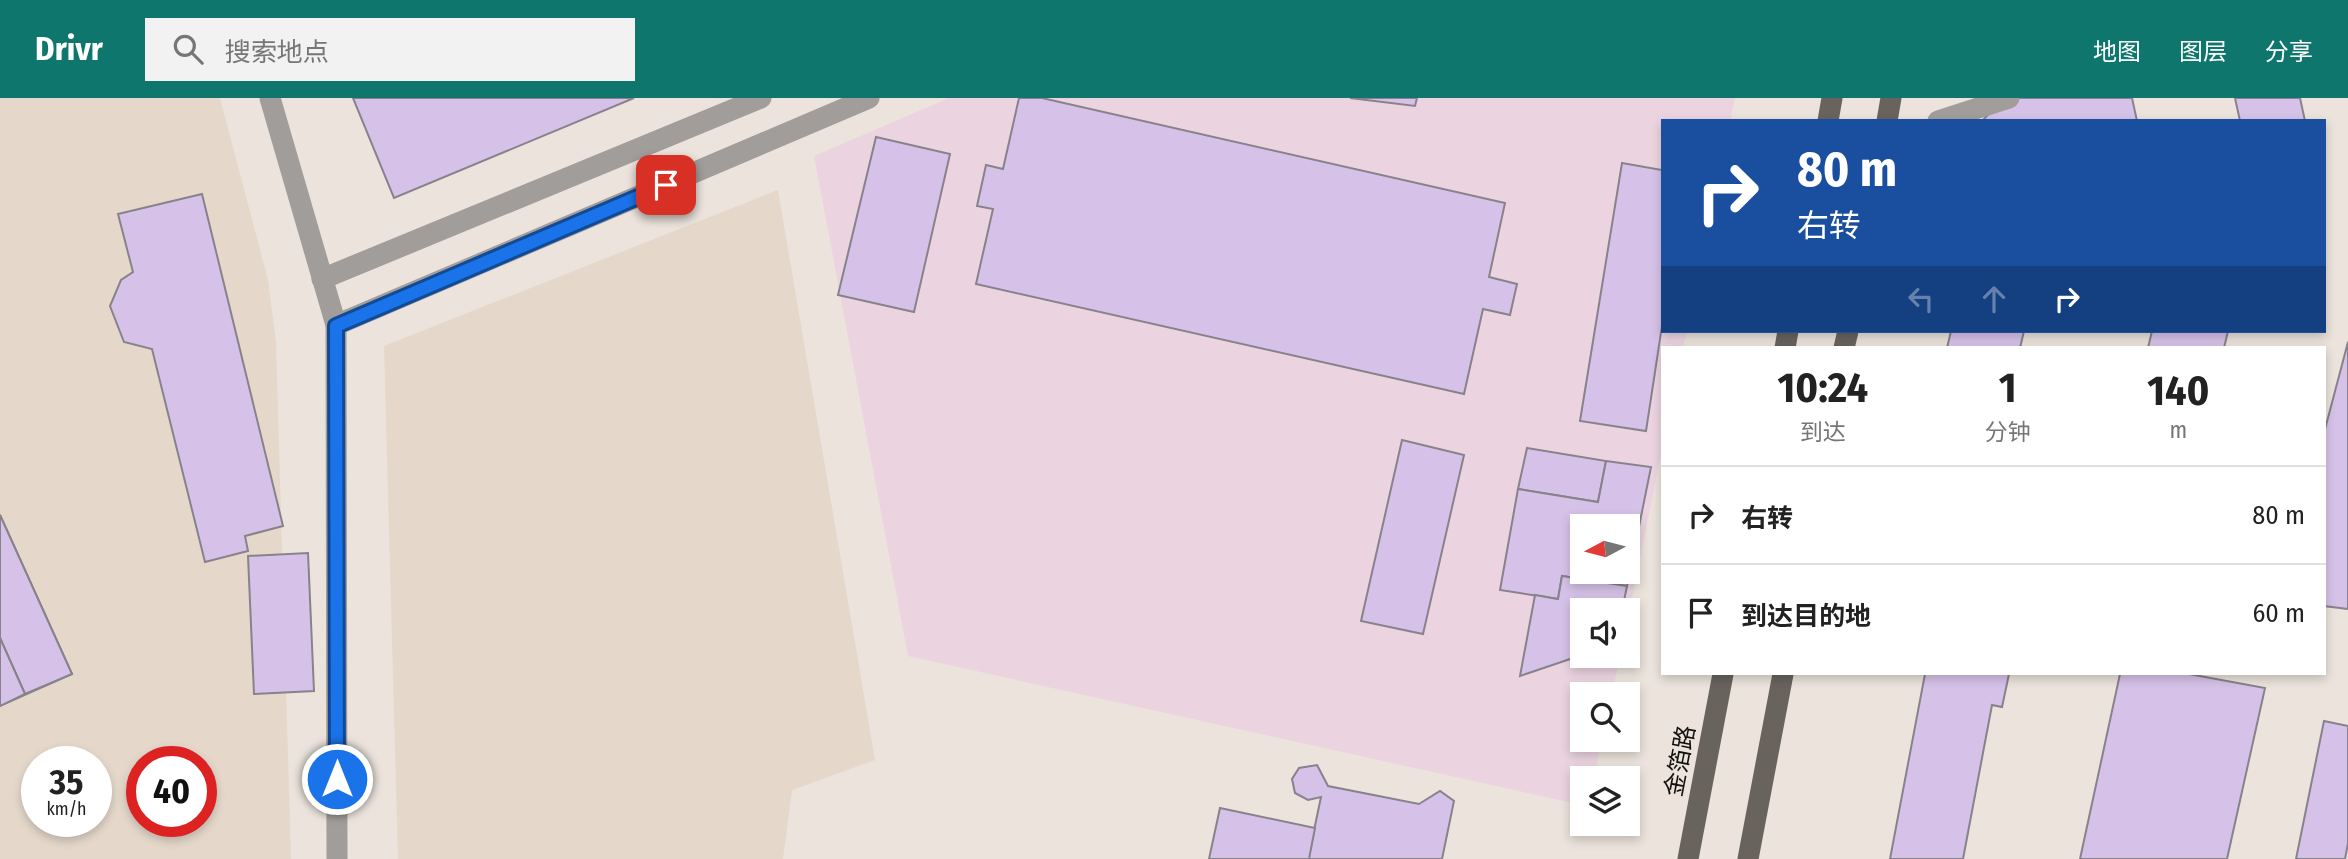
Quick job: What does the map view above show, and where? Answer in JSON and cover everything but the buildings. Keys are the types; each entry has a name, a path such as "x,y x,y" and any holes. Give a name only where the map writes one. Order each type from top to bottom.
{"main road":[{"path":"1828,119 1832,98"},
{"path":"1887,119 1891,98"},
{"name":"金箔路","path":"1688,859 1723,675"},
{"path":"1748,859 1783,675"}],"street":[{"path":"270,98 336,326 337,859"},
{"path":"322,279 761,98"},
{"path":"336,326 869,98"},
{"path":"1944,119 2009,98"}],"shaded area":[{"path":"0,98 220,98 268,280 276,343 291,859 0,859"},
{"path":"949,98 1735,98 1730,119 1661,119 1661,333 1687,333 1683,346 1661,346 1661,454 1640,558 1640,514 1570,514 1570,584 1635,584 1632,598 1570,598 1570,668 1618,668 1615,682 1570,682 1570,752 1600,752 1597,766 1570,766 1570,802 908,656 814,156"},
{"path":"778,190 875,760 792,790 783,859 398,859 384,346"}],"route":[{"path":"337,779 336,326 666,185"}]}
